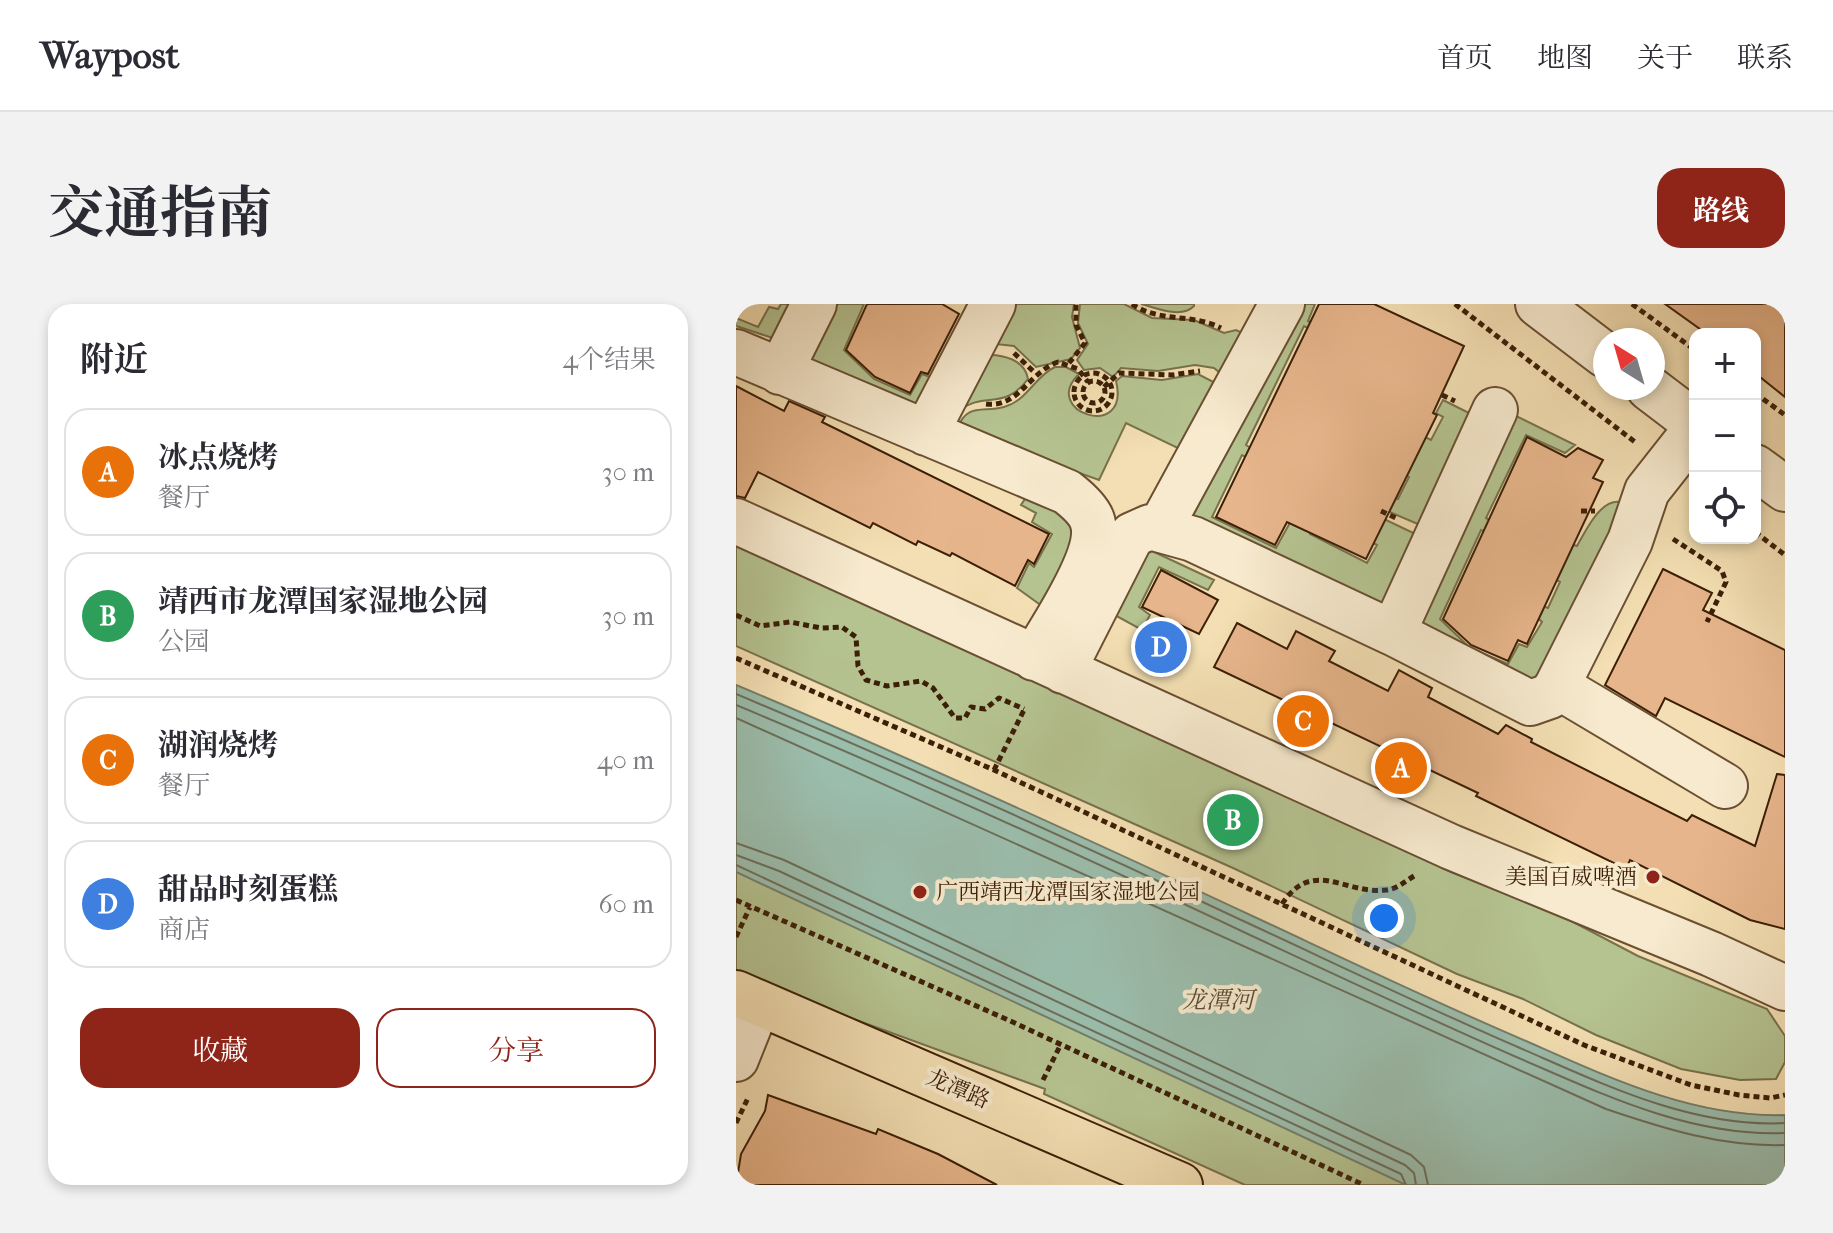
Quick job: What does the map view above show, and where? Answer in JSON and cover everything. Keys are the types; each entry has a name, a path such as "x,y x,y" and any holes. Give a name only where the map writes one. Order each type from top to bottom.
{"main road":[{"name":"龙潭路","path":"741,1008 1133,1185"},
{"name":"龙潭路","path":"741,1008 1180,1185"}],"street":[{"path":"780,372 814,304"},
{"path":"935,438 993,304"},
{"path":"1538,304 1593,346"},
{"path":"1048,664 1146,531 1235,390 1272,321"},
{"path":"736,352 1067,492 1092,518 1193,539 1393,633 1530,703 1550,696 1557,686 1630,541 1647,491 1689,437"},
{"path":"1665,400 1689,418"},
{"path":"1393,633 1495,410"},
{"path":"1761,471 1785,489"},
{"path":"1048,664 1071,593 1091,550 1094,532 1092,518"},
{"path":"736,521 1451,847 1711,954 1785,988"},
{"path":"1557,686 1725,786"},
{"path":"736,1059 741,1008"}],"path":[{"path":"1069,363 1085,343 1076,325 1076,304"},
{"path":"1132,304 1147,313 1201,318 1224,330 1272,321"},
{"path":"1455,304 1665,466"},
{"path":"1632,304 1689,346"},
{"path":"935,438 963,411 973,405 1008,402 1028,385 1035,373 1058,362 1069,363 1088,382"},
{"path":"1088,382 1083,395 1091,403 1104,398 1107,385 1119,373 1161,376 1200,371 1235,390"},
{"path":"1096,373 1107,385 1110,402 1101,410 1089,410 1075,398 1076,386 1084,376 1096,373"},
{"path":"1088,382 1107,385"},
{"path":"1761,397 1785,415"},
{"path":"1761,537 1785,555"},
{"path":"1630,541 1651,545 1666,538 1679,540 1722,571 1726,582 1707,622"},
{"path":"736,615 760,626 790,622 847,628 856,637 858,666 866,680 887,686 921,681 933,688 955,718 965,718 971,707 985,709 999,698 1024,709"},
{"path":"736,658 994,770 1627,1062 1720,1092 1770,1098 1785,1095"},
{"path":"994,770 1048,664"},
{"path":"1282,904 1299,884 1317,881 1337,881 1379,891 1397,887 1417,874 1431,871 1451,847"},
{"path":"736,900 863,954 1364,1185"},
{"path":"736,937 750,907"},
{"path":"1038,1088 1060,1046"}],"green space":[{"path":"781,304 800,304 776,339 736,326 736,318 758,327 769,307 778,309"},
{"path":"819,304 864,304 844,350 874,379 910,395 922,374 930,377 945,348 957,353 925,408 803,364"},
{"path":"1012,304 1074,304 1072,317 1080,348 1071,359 1036,367 1014,346 995,344"},
{"path":"1080,304 1124,304 1152,318 1194,320 1224,333 1236,330 1252,337 1232,383 1214,368 1195,365 1158,371 1121,368 1113,377 1100,368 1084,370 1077,360 1088,344 1078,323"},
{"path":"1141,304 1194,304 1194,306 1176,312"},
{"path":"1296,304 1315,304 1308,321 1327,331 1325,337 1304,326 1246,445 1262,455 1260,464 1242,455 1212,517 1276,548 1297,510 1315,519 1310,534 1367,563 1377,545 1369,541 1382,518 1426,539 1392,609 1192,518"},
{"path":"986,355 1018,363 1028,379 1010,395 977,402 959,411"},
{"path":"1055,367 1066,367 1079,374 1070,388 1070,400 1077,409 1088,415 1100,416 1111,411 1117,400 1116,381 1122,376 1162,380 1198,374 1223,387 1186,452 1126,423 1099,480 957,429 971,412 1012,404"},
{"path":"1443,400 1485,421 1434,531 1385,510 1392,497 1398,499 1409,477 1350,448 1367,409 1431,440 1443,417 1436,413"},
{"path":"1510,413 1575,445 1565,453 1526,435 1486,518 1516,534 1511,543 1481,530 1440,619 1470,648 1508,664 1519,644 1527,647 1542,622 1535,615 1540,605 1548,608 1560,582 1551,577 1567,543 1577,546 1600,511 1613,502 1620,502 1612,531 1537,679 1529,680 1415,633"},
{"path":"1033,487 1082,532 1042,606 1017,588 1029,563 1034,567 1052,534 1032,522 1036,513 1021,505"},
{"path":"736,545 1305,805 1377,834 1451,872 1556,913 1638,956 1767,1009 1785,1036 1785,1062 1776,1079 1740,1080 1681,1069 1596,1035 1523,999 1457,974 1233,868 736,646"},
{"path":"1150,550 1214,580 1208,590 1159,567 1139,607 1150,615 1142,630 1111,613 1133,555"},
{"name":"龙潭河","path":"736,703 1785,1185 1245,1185 1044,1094 1045,1089 736,976"}],"water":[{"name":"龙潭河","path":"736,685 1000,800 1426,997 1588,1068 1652,1093 1717,1110 1785,1115 1785,1185 1406,1185 736,872"}],"building":[{"path":"867,304 942,304 959,314 928,374 921,372 910,393 875,377 846,350"},
{"path":"1319,304 1374,304 1464,346 1433,413 1437,415 1366,559 1287,522 1275,545 1216,517"},
{"path":"1665,304 1785,304 1785,397 1761,378 1761,328 1699,328"},
{"path":"736,386 784,411 789,401 825,417 822,422 1049,534 1034,564 1028,560 1015,586 952,553 950,556 918,541 916,545 873,523 870,528 758,472 745,498 736,496"},
{"path":"1527,437 1566,457 1578,448 1603,460 1593,478 1603,482 1527,644 1518,640 1508,661 1471,645 1443,619"},
{"path":"1663,569 1712,593 1703,610 1785,650 1785,757 1665,698 1656,716 1605,685"},
{"path":"1161,570 1218,600 1199,634 1142,607"},
{"path":"1237,623 1287,649 1296,631 1335,651 1329,661 1388,691 1399,670 1432,688 1428,697 1498,734 1506,725 1532,739 1531,742 1687,821 1692,815 1755,846 1777,774 1785,775 1785,929 1750,920 1630,860 1626,869 1476,796 1478,793 1214,667"},
{"path":"768,1095 876,1134 878,1129 938,1154 997,1185 736,1185 741,1154 765,1111"}],"place":[{"name":"甜品时刻蛋糕","path":"1161,647"},
{"name":"湖润烧烤","path":"1303,721"},
{"name":"冰点烧烤","path":"1401,768"},
{"name":"靖西市龙潭国家湿地公园","path":"1233,820"},
{"name":"美国百威啤酒","path":"1653,877"},
{"name":"广西靖西龙潭国家湿地公园","path":"920,892"}]}
